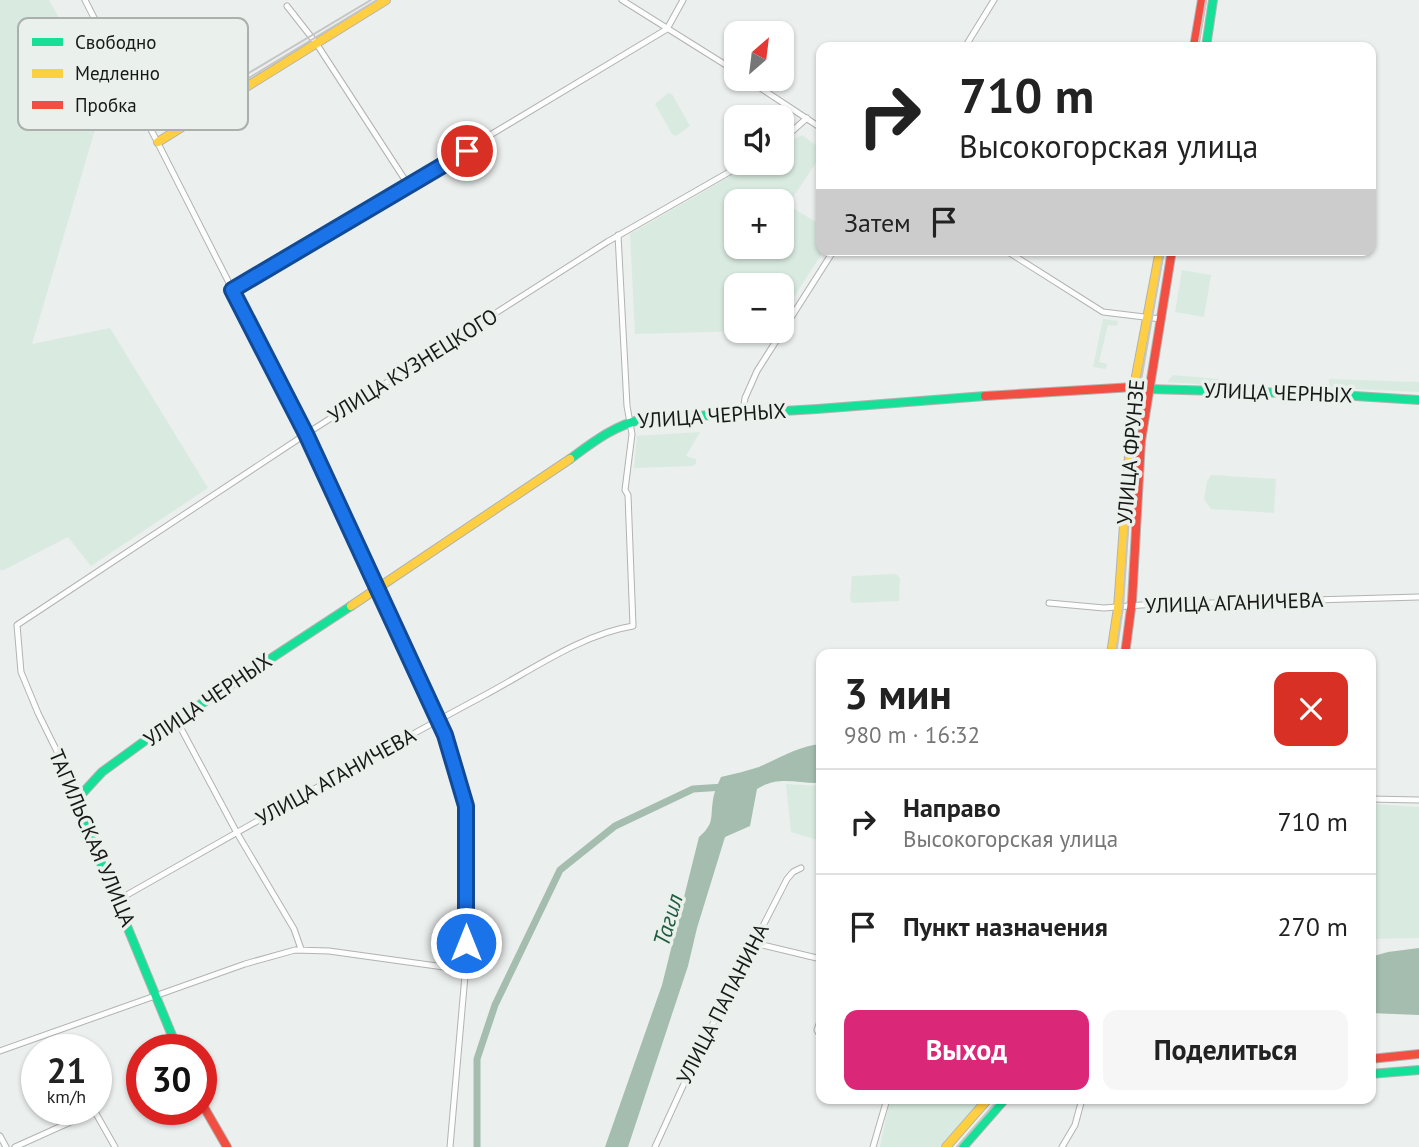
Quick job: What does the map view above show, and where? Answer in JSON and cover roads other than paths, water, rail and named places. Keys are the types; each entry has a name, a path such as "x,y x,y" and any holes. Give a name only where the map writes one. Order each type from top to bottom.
{"main road":[{"path":"248,86 386,0"},
{"path":"1195,42 1202,0"},
{"path":"1207,42 1213,0"},
{"path":"158,142 177,130"},
{"name":"УЛИЦА ФРУНЗЕ","path":"1112,649 1118,608 1135,387 1159,256"},
{"name":"УЛИЦА ФРУНЗЕ","path":"1126,649 1132,606 1141,442 1171,256"},
{"name":"УЛИЦА ЧЕРНЫХ","path":"79,796 86,784 96,776 177,721 492,513 610,430 630,422 1043,391 1135,387 1419,400"},
{"name":"ТАГИЛЬСКАЯ УЛИЦА","path":"79,796 82,817 171,1034"},
{"path":"1376,1058 1419,1054"},
{"path":"1376,1074 1419,1070"},
{"path":"946,1147 984,1104"},
{"path":"962,1147 1001,1104"},
{"path":"214,1125 227,1147"}],"street":[{"path":"85,0 94,18"},
{"path":"622,0 724,64"},
{"path":"232,290 667,29 683,0"},
{"path":"968,42 994,0"},
{"path":"287,6 316,43 409,186"},
{"path":"765,91 816,124"},
{"path":"794,129 807,118"},
{"path":"151,130 306,434 445,735 466,806 466,964 449,1147"},
{"name":"УЛИЦА КУЗНЕЦКОГО","path":"17,625 306,434 618,235 724,175"},
{"path":"618,235 630,422"},
{"path":"743,412 745,398 757,371 830,256"},
{"path":"1014,256 1097,309 1160,319"},
{"name":"УЛИЦА АГАНИЧЕВА","path":"118,900 438,720 588,640 610,629 633,626 628,495 625,490 632,434 630,422"},
{"name":"УЛИЦА АГАНИЧЕВА","path":"1049,603 1118,608 1419,597"},
{"name":"ТАГИЛЬСКАЯ УЛИЦА","path":"17,625 21,672 79,796"},
{"path":"177,721 237,833 294,929 301,949"},
{"path":"1376,799 1419,800"},
{"name":"УЛИЦА ПАПАНИНА","path":"654,1147 674,1100 787,878 801,868"},
{"path":"754,943 816,958"},
{"path":"0,1051 245,964 301,949 335,951 451,968 466,964"},
{"path":"873,1147 886,1104"},
{"path":"1062,1147 1074,1125 1080,1104"},
{"path":"15,1147 62,1125"},
{"path":"103,1125 115,1147"},
{"path":"0,1136 6,1147"}],"waterway":[{"path":"477,1147 477,1059 495,1005 560,870 615,826 693,789 724,787"}],"tram line":[{"path":"248,73 371,0"},
{"path":"248,78 377,0"},
{"path":"1199,42 1206,0"},
{"path":"1117,649 1123,607 1136,409 1163,256"},
{"path":"957,1147 995,1104"}],"water label":[{"name":"Тагил","path":"668,920"}]}
